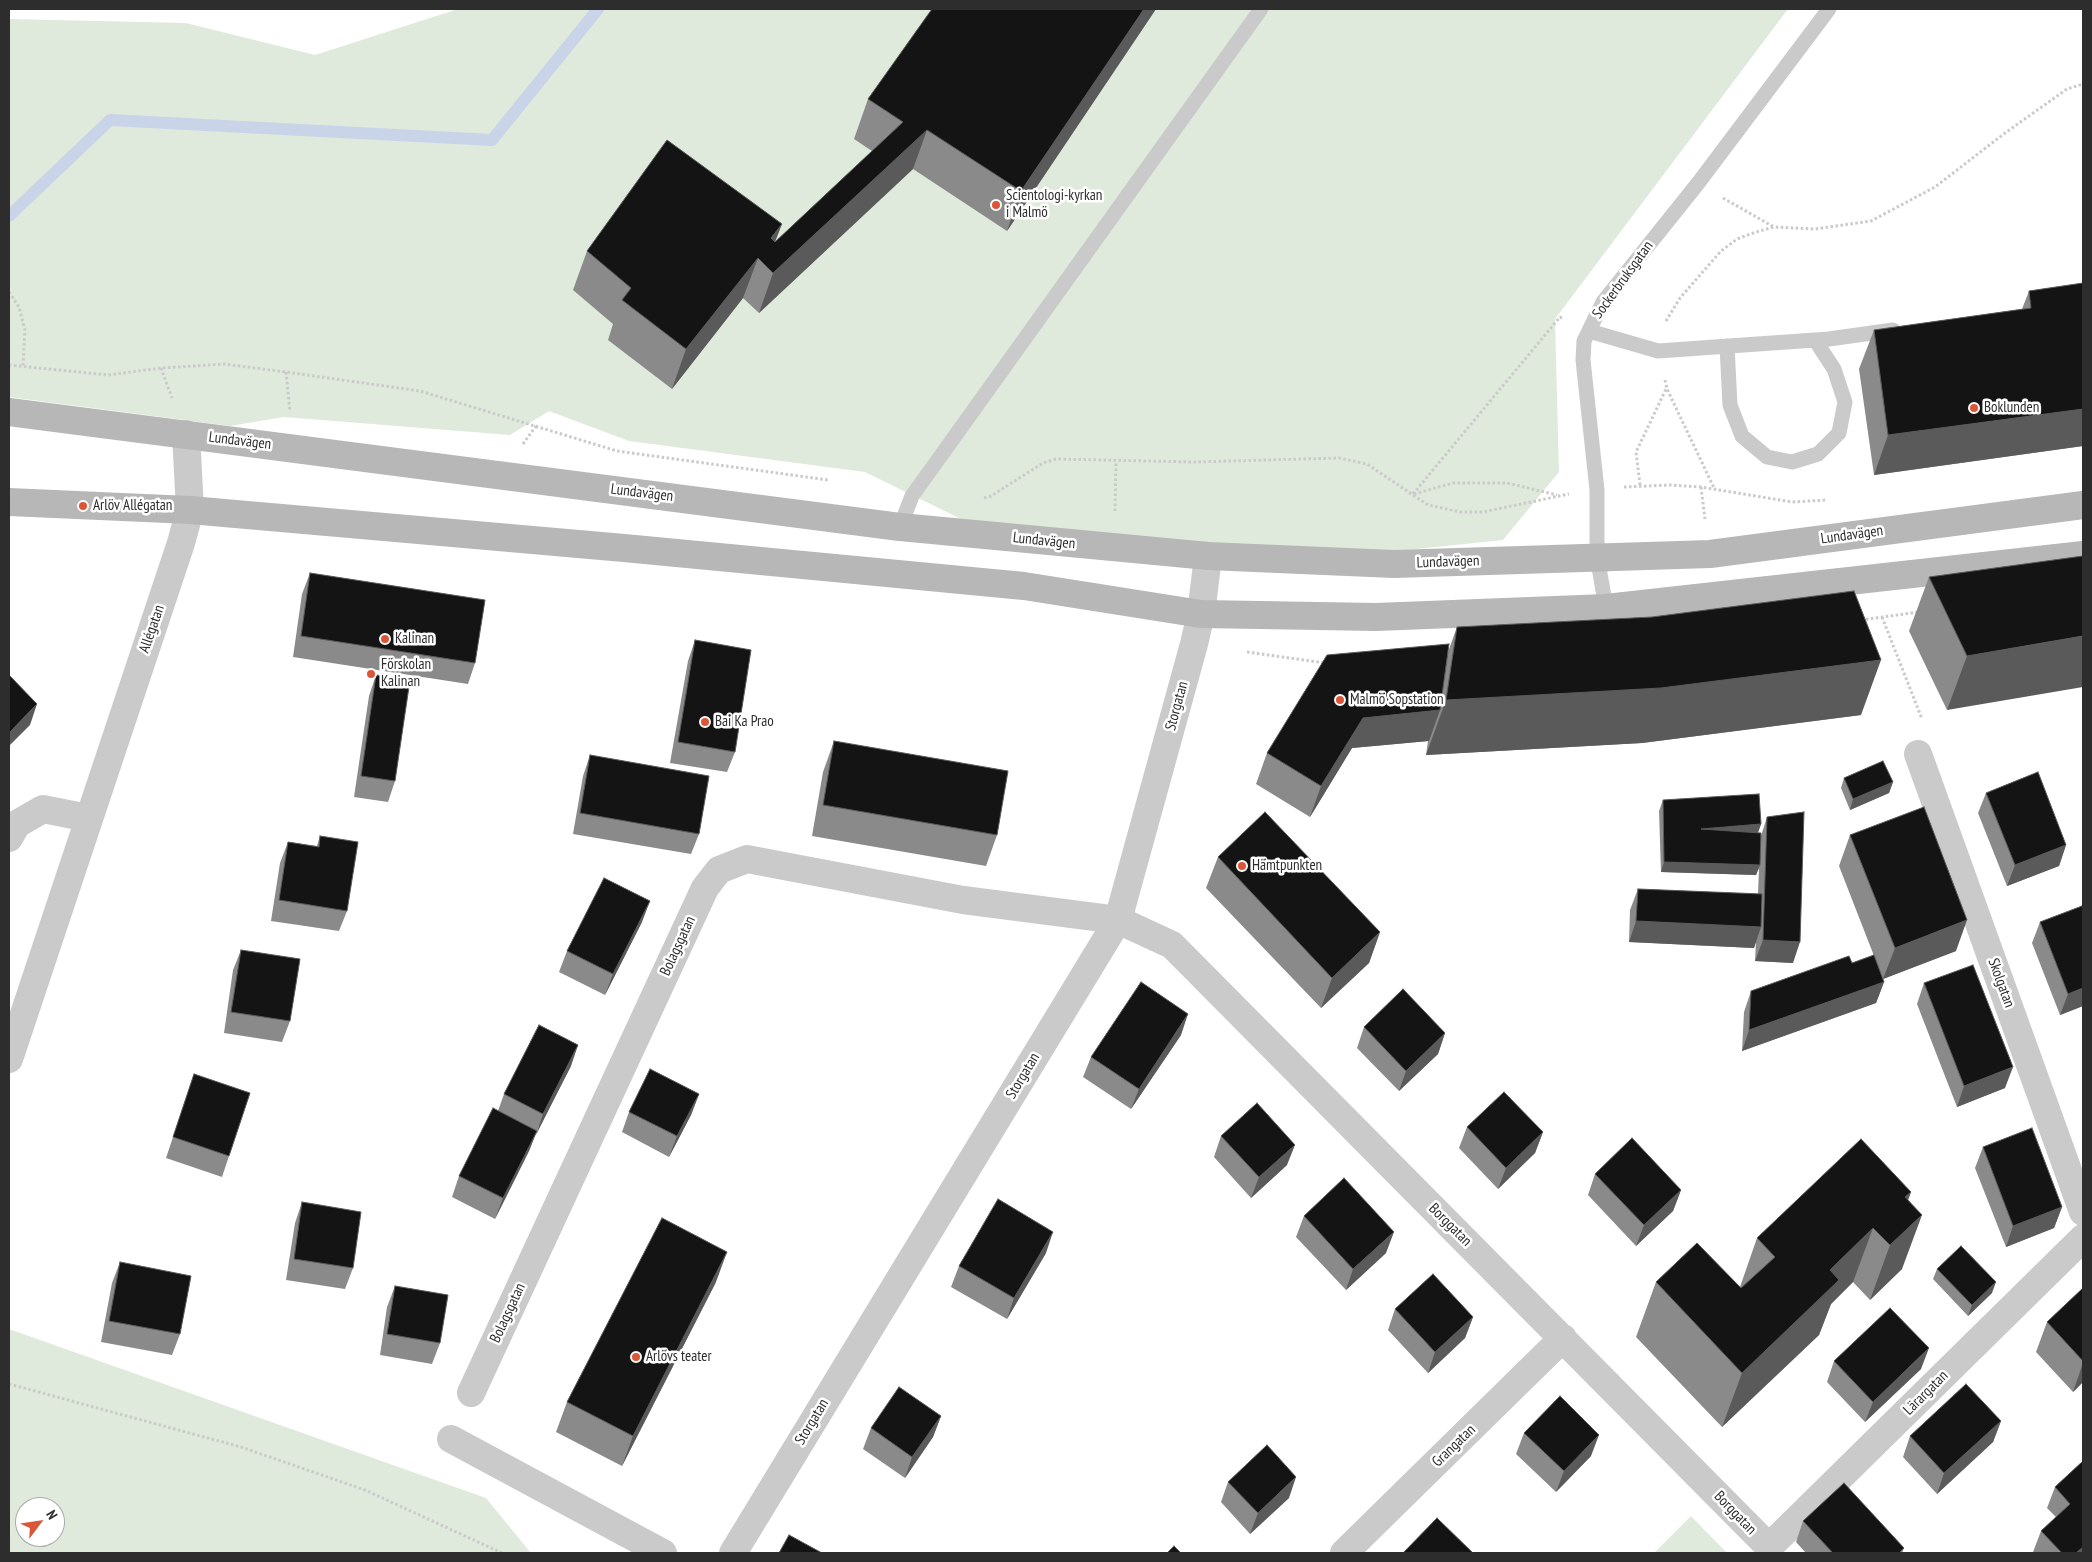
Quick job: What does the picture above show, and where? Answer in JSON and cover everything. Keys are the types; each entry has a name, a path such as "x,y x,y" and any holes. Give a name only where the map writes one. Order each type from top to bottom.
{"main road":[{"name":"Lundavägen","path":"9,412 900,527 1208,556 1394,564 1597,556 1710,554 2083,504"},
{"path":"9,502 190,510 624,548 1024,586 1201,614 1376,617 1606,608 2083,555"}],"street":[{"name":"Allégatan","path":"9,1059 190,510 186,434"},
{"name":"Storgatan","path":"733,1553 1118,920 1201,614 1208,556"},
{"name":"Skolgatan","path":"1918,754 2083,1212"},
{"path":"9,838 17,824 43,809 88,818"},
{"name":"Bolagsgatan","path":"470,1393 705,888 719,870 747,859 963,900 1118,920"},
{"name":"Borggatan","path":"1118,920 1172,945 1769,1547"},
{"name":"Lärargatan","path":"1769,1547 2083,1238"},
{"name":"Grangatan","path":"1344,1553 1563,1338"},
{"path":"451,1439 663,1553"}],"lane":[{"path":"900,527 912,496 1261,9"},
{"name":"Sockerbruksgatan","path":"1606,608 1597,556 1597,490 1583,360 1584,341 1603,302 1699,182 1829,9"},
{"path":"1589,331 1658,351 1815,340 1906,328"},
{"path":"1728,346 1730,405 1742,436 1767,457 1792,462 1818,454 1839,433 1845,402 1834,369 1815,340"}],"path":[{"path":"1715,490 1667,389 1658,351 1660,334 1680,298 1721,251 1737,239 1774,227 1815,229 1871,221 1935,187 2059,94 2067,89 2083,84"},
{"path":"1699,182 1774,227"},
{"path":"9,292 20,307 24,330 24,366"},
{"path":"1413,494 1560,317 1589,331"},
{"path":"9,365 108,375 161,368 224,364 286,372 420,391 617,451 829,480"},
{"path":"286,372 290,412"},
{"path":"1667,389 1636,452 1640,485 1715,490 1792,502 1834,500"},
{"path":"519,449 536,426"},
{"path":"978,500 992,496 1043,462 1056,459 1194,462 1339,458 1367,464 1428,505 1443,509 1483,512 1558,495 1507,483 1453,483 1413,494"},
{"path":"1882,617 1924,723 1918,754"},
{"path":"9,1384 241,1447 365,1490 502,1553"}],"green space":[{"path":"458,9 1788,9 1555,319 1559,472 1503,540 1388,552 1215,546 961,519 865,472 629,441 549,411 510,435 284,417 230,426 9,397 9,19 186,23 315,55"},
{"path":"9,1329 486,1498 531,1553 9,1553"},
{"path":"1691,1516 1727,1553 1654,1553"}],"building":[{"name":"Scientologi-kyrkan i Malmö","path":"932,9 1144,9 1021,191 927,130 773,273 758,258 686,349 622,300 631,288 587,251 667,140 782,224 771,238 775,242 903,122 868,99"},
{"name":"Boklunden","path":"2083,283 2083,409 1888,435 1874,330 2031,308 2029,291"},
{"path":"2083,556 2083,636 1967,656 1929,577"},
{"name":"Kalinan","path":"310,573 485,600 475,663 301,636"},
{"path":"1854,591 1881,660 1661,688 1446,700 1457,627 1652,617"},
{"path":"695,640 751,650 735,752 678,742"},
{"path":"1449,644 1440,710 1363,718 1321,786 1267,753 1327,655"},
{"path":"9,675 37,704 9,733"},
{"path":"376,675 410,680 395,781 361,776"},
{"path":"834,741 1008,771 997,835 823,805"},
{"path":"590,755 709,776 699,834 580,813"},
{"path":"1883,761 1893,782 1853,799 1844,778"},
{"path":"2038,772 2066,845 2015,865 1986,793"},
{"path":"1759,794 1761,824 1701,829 1761,833 1760,865 1664,862 1663,800"},
{"path":"1924,807 1967,920 1895,948 1850,835"},
{"path":"1265,812 1380,932 1332,978 1218,857"},
{"path":"1804,812 1800,942 1763,940 1767,817"},
{"path":"320,836 358,842 347,911 279,900 288,842 319,847"},
{"path":"604,878 650,901 613,974 567,951"},
{"path":"1638,889 1762,894 1761,927 1636,921"},
{"path":"2082,906 2083,988 2068,994 2040,922"},
{"path":"241,950 300,959 290,1021 231,1012"},
{"path":"1874,955 1884,982 1749,1030 1751,991 1849,956 1852,963"},
{"path":"1973,965 2013,1067 1964,1086 1924,983"},
{"path":"1141,982 1188,1014 1139,1089 1091,1057"},
{"path":"1403,989 1445,1033 1406,1071 1364,1027"},
{"path":"539,1025 578,1045 543,1114 504,1094"},
{"path":"650,1069 699,1094 677,1136 629,1112"},
{"path":"194,1074 250,1093 229,1156 173,1137"},
{"path":"1504,1092 1543,1132 1506,1168 1467,1127"},
{"path":"1257,1103 1295,1145 1259,1177 1221,1136"},
{"path":"493,1108 537,1131 503,1198 459,1176"},
{"path":"2032,1128 2062,1207 2013,1226 1983,1147"},
{"path":"1632,1138 1681,1190 1644,1225 1595,1174"},
{"path":"1861,1139 1911,1192 1905,1197 1922,1215 1890,1245 1873,1228 1830,1270 1839,1280 1742,1373 1656,1282 1697,1243 1741,1288 1775,1257 1757,1238"},
{"path":"1344,1178 1394,1232 1353,1269 1304,1216"},
{"path":"998,1199 1053,1232 1014,1298 959,1266"},
{"path":"302,1202 361,1212 353,1268 294,1259"},
{"name":"Arlövs teater","path":"662,1218 727,1252 633,1436 567,1402"},
{"path":"1961,1246 1996,1282 1972,1305 1937,1269"},
{"path":"120,1262 191,1276 180,1334 109,1321"},
{"path":"1433,1274 1473,1317 1435,1352 1395,1309"},
{"path":"395,1286 448,1295 440,1343 387,1334"},
{"path":"2083,1288 2083,1361 2047,1322"},
{"path":"1890,1308 1929,1348 1873,1402 1834,1361"},
{"path":"1966,1384 2001,1421 1944,1473 1910,1436"},
{"path":"899,1387 941,1416 912,1457 871,1428"},
{"path":"1560,1396 1599,1435 1564,1471 1524,1433"},
{"path":"1267,1445 1296,1477 1258,1513 1228,1482"},
{"path":"2083,1461 2083,1547 2076,1553 2062,1553 2041,1531 2070,1504 2055,1487"},
{"path":"1844,1483 1904,1548 1899,1553 1833,1553 1803,1521"},
{"path":"1437,1518 1473,1553 1403,1553"},
{"path":"789,1535 822,1553 779,1553"},
{"path":"1174,1546 1181,1553 1167,1553"}],"waterway":[{"path":"9,216 110,120 492,140 598,9"}],"place":[{"name":"Scientologi-kyrkan i Malmö","path":"996,205"},
{"name":"Boklunden","path":"1974,408"},
{"name":"Arlöv Allégatan","path":"83,506"},
{"name":"Kalinan","path":"385,639"},
{"name":"Förskolan Kalinan","path":"371,674"},
{"name":"Malmö Sopstation","path":"1340,700"},
{"name":"Bai Ka Prao","path":"705,722"},
{"name":"Hämtpunkten","path":"1242,866"},
{"name":"Arlövs teater","path":"636,1357"}]}
